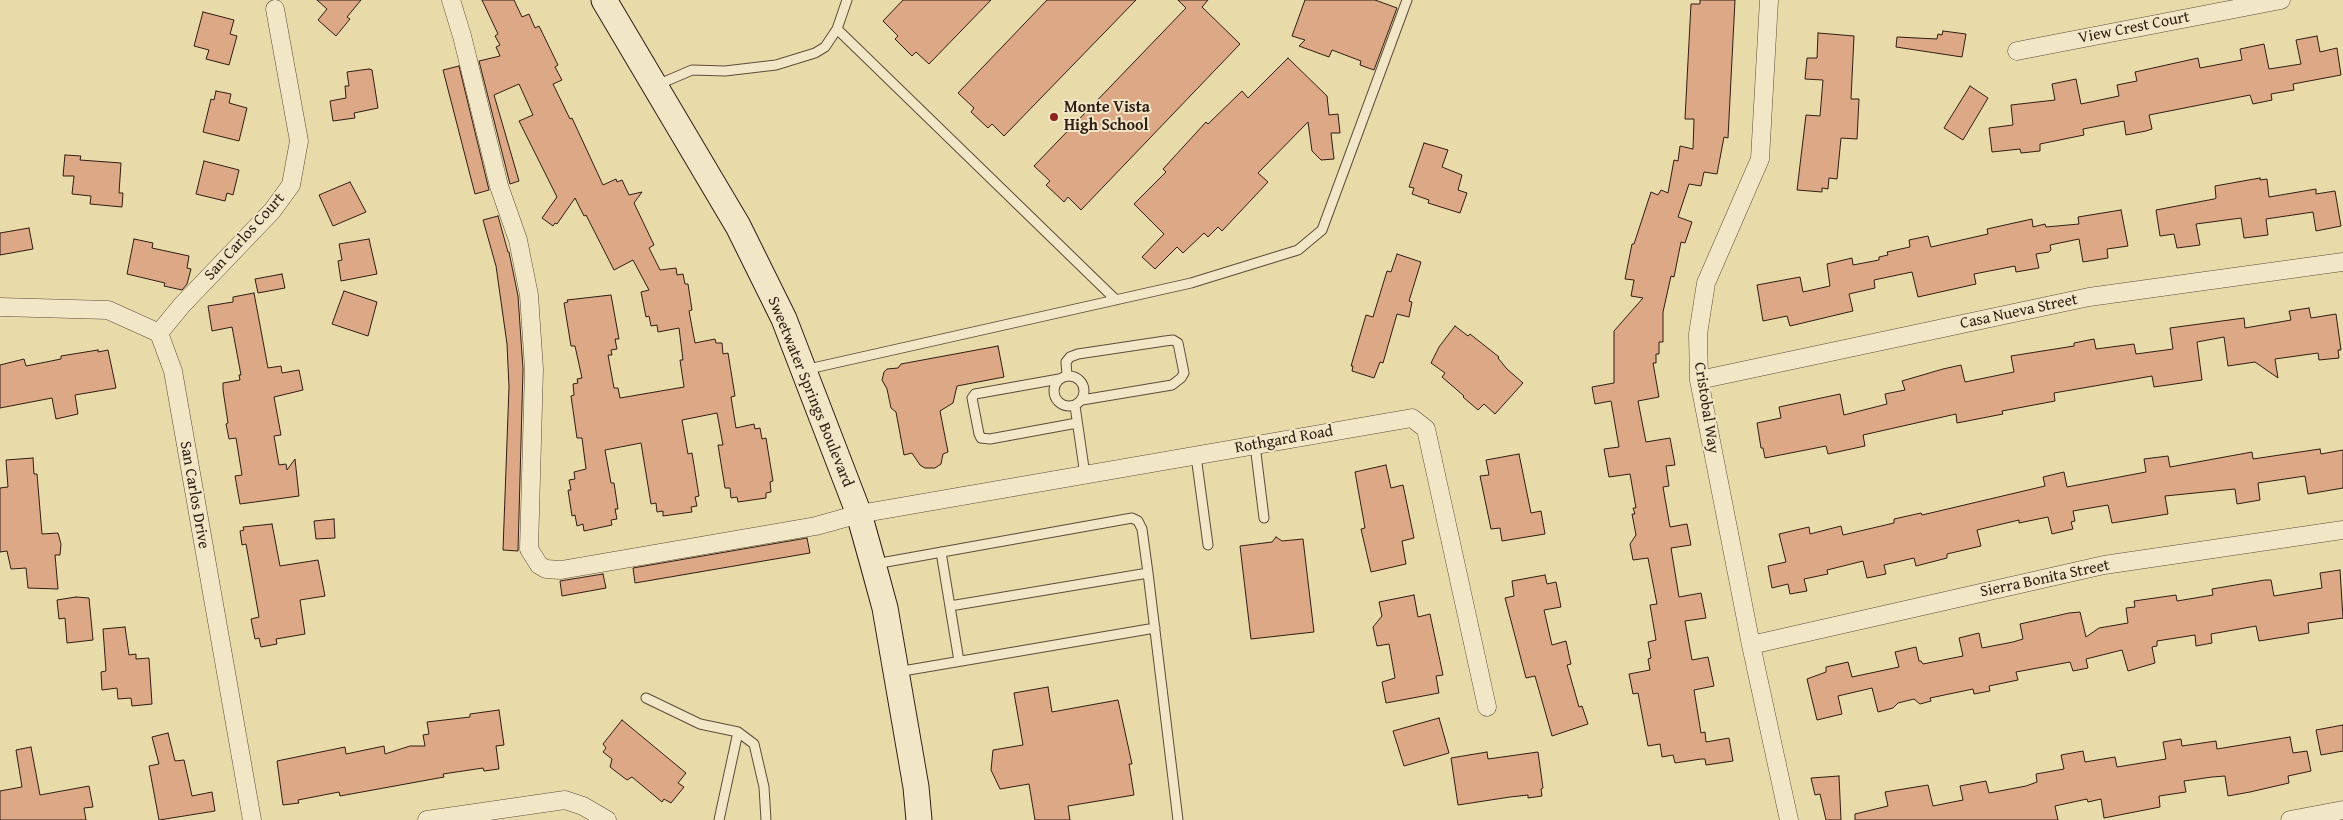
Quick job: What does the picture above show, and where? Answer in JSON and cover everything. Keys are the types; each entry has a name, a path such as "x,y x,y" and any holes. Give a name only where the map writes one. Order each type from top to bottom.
{"main road":[{"name":"Sweetwater Springs Boulevard","path":"604,0 738,226 784,319 859,514 885,608 916,787 919,820"}],"street":[{"name":"Rothgard Road","path":"451,0 462,36 499,186 518,240 529,296 534,368 529,543 534,561 546,569 561,570 816,526 859,514 1412,418 1426,429 1487,707"},
{"name":"Cristobal Way","path":"1769,0 1760,158 1706,283 1698,334 1699,380 1751,645 1789,820"},
{"name":"View Crest Court","path":"2017,51 2281,0"},
{"name":"San Carlos Court","path":"159,333 272,211 291,185 299,141 275,9"},
{"name":"Casa Nueva Street","path":"1699,380 2089,297 2343,262"},
{"path":"0,307 108,310 159,333"},
{"name":"San Carlos Drive","path":"159,333 173,371 252,820"},
{"name":"Sierra Bonita Street","path":"1751,645 2104,565 2343,530"},
{"path":"427,820 565,800 583,806 607,820"},
{"path":"2290,820 2343,810"}],"lane":[{"path":"654,86 692,70 725,71 776,65 815,53 824,47 837,29 847,0"},
{"path":"803,370 1191,283 1298,250 1322,230 1407,0"},
{"path":"837,29 1116,300"},
{"path":"1173,340 1178,343 1184,372 1181,378 1172,385 1078,403 1066,407 1058,403 1054,395 1054,387 1063,377 1066,362 1070,357 1078,354 1165,341 1173,340"},
{"path":"1078,423 990,439 981,438 972,398 975,394 1063,377 1076,377 1082,383 1084,392 1078,403 1078,423 1086,475"},
{"path":"1255,445 1264,518"},
{"path":"1196,456 1208,545"},
{"path":"873,564 1132,518 1138,522 1142,529 1148,573 1178,820"},
{"path":"942,552 959,661"},
{"path":"950,606 1148,573"},
{"path":"896,672 1155,628"},
{"path":"646,698 700,724 738,732 754,744 764,787 766,820"},
{"path":"719,820 738,732"}],"building":[{"path":"317,0 361,0 347,17 350,19 336,36 318,20 327,9"},
{"path":"482,0 514,0 522,17 529,14 535,28 539,26 558,65 555,67 562,80 553,84 570,119 572,118 603,185 616,179 617,182 622,180 629,195 642,192 634,203 654,245 649,248 660,270 676,268 677,275 683,274 685,284 688,284 692,310 689,311 695,343 715,339 716,343 722,343 723,354 728,353 735,396 731,397 736,428 754,424 755,429 760,428 762,439 766,438 773,481 770,482 771,492 766,493 766,498 738,502 737,497 731,498 730,488 725,488 718,445 723,445 717,413 682,420 688,454 692,453 699,496 695,497 697,506 691,507 692,512 663,516 663,511 657,512 656,503 651,504 641,443 605,450 611,483 614,483 618,509 615,509 617,519 611,520 612,525 584,531 583,524 577,526 575,515 572,516 568,490 571,490 569,480 575,479 574,472 586,469 582,438 577,438 571,396 574,395 573,384 578,383 577,379 582,378 575,346 571,346 564,303 568,302 567,300 611,295 619,339 615,339 617,349 611,350 612,355 608,355 614,388 618,388 620,398 684,387 680,360 683,360 679,328 658,332 657,325 651,326 649,316 646,317 641,292 649,290 633,260 614,270 586,215 584,216 575,198 557,224 555,223 553,226 542,218 557,197 519,121 533,115 519,84 494,95 519,181 510,184 479,61 500,56 496,47 500,45 495,36 498,34"},
{"path":"903,0 991,0 929,64 916,52 912,56 895,39 898,36 883,21"},
{"path":"1047,0 1136,0 1004,136 992,124 988,128 971,112 974,108 958,93"},
{"path":"1178,0 1208,0 1202,7 1240,44 1081,210 1068,197 1064,202 1046,185 1050,181 1034,166 1186,8"},
{"path":"1305,0 1375,0 1397,8 1374,70 1360,65 1361,61 1332,50 1329,57 1299,46 1305,40 1292,36"},
{"path":"1700,0 1735,0 1728,138 1724,137 1717,174 1704,172 1701,186 1689,184 1678,217 1692,222 1685,243 1681,242 1674,277 1671,276 1663,312 1663,342 1659,342 1659,354 1656,354 1656,363 1653,363 1659,397 1638,401 1646,442 1670,438 1675,465 1666,466 1669,486 1663,487 1670,527 1687,524 1691,545 1671,548 1679,597 1701,593 1706,618 1685,621 1692,660 1708,657 1714,686 1694,690 1701,733 1705,732 1706,742 1729,738 1733,761 1706,765 1705,759 1675,763 1673,755 1662,757 1660,744 1648,746 1638,693 1633,694 1629,674 1650,670 1648,659 1651,658 1648,642 1656,640 1650,605 1657,604 1648,558 1633,560 1630,544 1636,535 1632,514 1635,514 1633,508 1636,508 1630,474 1609,477 1604,449 1619,447 1611,401 1595,404 1592,387 1614,383 1614,331 1643,298 1631,296 1634,280 1625,279 1632,244 1634,244 1651,192 1658,195 1661,190 1668,193 1674,160 1678,161 1680,146 1693,149 1694,119 1685,119 1691,4 1700,4"},
{"path":"203,12 234,20 230,34 237,36 229,65 206,59 209,50 194,46"},
{"path":"1943,31 1966,34 1962,57 1896,47 1897,37 1937,39 1938,34 1942,35"},
{"path":"1818,33 1854,36 1851,99 1859,99 1857,139 1841,138 1837,179 1829,178 1828,189 1822,188 1822,192 1797,190 1806,115 1820,116 1823,80 1805,79 1807,58 1817,58"},
{"path":"2317,36 2320,52 2337,48 2341,75 2293,84 2294,90 2271,94 2272,100 2253,104 2250,95 2149,115 2152,129 2146,131 2126,135 2124,121 2083,129 2084,135 2040,144 2040,151 2021,153 2020,149 1992,152 1989,128 2013,125 2011,105 2055,100 2052,84 2076,79 2081,104 2119,96 2117,85 2137,81 2135,72 2198,58 2200,68 2242,60 2240,49 2264,44 2269,69 2301,64 2296,40"},
{"path":"1288,58 1327,96 1329,115 1338,114 1340,133 1331,133 1334,159 1321,160 1312,151 1308,122 1258,173 1268,182 1222,231 1218,227 1208,237 1204,233 1183,253 1177,247 1155,269 1142,257 1164,234 1134,204 1166,172 1163,169 1206,122 1208,124 1242,91 1248,98"},
{"path":"459,66 489,190 475,194 443,70"},
{"path":"372,70 378,108 354,113 355,118 333,121 330,101 346,98 345,86 349,86 347,72"},
{"path":"1970,86 1988,98 1963,140 1944,128"},
{"path":"216,91 231,94 229,103 247,108 239,141 203,132 211,99 214,100"},
{"path":"1424,143 1448,150 1442,167 1462,175 1458,190 1467,193 1460,213 1428,203 1429,200 1412,194 1414,188 1409,187"},
{"path":"65,155 81,156 80,160 121,163 119,193 123,193 122,207 90,204 91,196 72,194 74,176 63,176"},
{"path":"204,161 239,170 233,195 227,193 225,201 196,194"},
{"path":"2260,178 2260,180 2267,179 2269,197 2316,189 2316,194 2335,191 2341,226 2316,231 2313,212 2266,219 2268,235 2244,238 2241,218 2196,224 2200,245 2177,248 2174,234 2160,236 2156,210 2214,199 2216,198 2215,186"},
{"path":"350,182 366,212 333,226 319,195"},
{"path":"2121,210 2128,246 2107,249 2108,258 2083,262 2079,239 2050,245 2051,250 2049,252 2036,254 2039,268 2016,272 2015,266 1974,274 1976,284 1918,297 1912,272 1874,280 1875,288 1849,294 1853,311 1790,326 1787,316 1763,321 1757,285 1800,277 1803,292 1830,286 1827,264 1852,258 1853,265 1879,260 1879,257 1888,255 1887,252 1910,247 1909,240 1928,236 1931,247 1988,234 1987,229 2032,219 2033,227 2045,224 2046,227 2079,224 2078,217"},
{"path":"498,216 509,252 518,296 523,369 518,551 503,550 509,387 507,344 496,266 483,220"},
{"path":"29,228 33,249 0,255 0,233"},
{"path":"134,239 153,243 152,248 189,256 187,268 191,269 187,284 182,290 164,286 165,283 127,274"},
{"path":"369,239 377,274 341,281 338,261 342,260 339,244"},
{"path":"1397,254 1421,262 1409,301 1412,302 1409,317 1397,314 1383,363 1380,362 1374,378 1352,371 1353,366 1351,366 1366,315 1373,317 1387,271 1391,272"},
{"path":"282,274 285,288 258,293 255,279"},
{"path":"344,291 377,302 368,336 332,324"},
{"path":"254,293 268,368 281,366 282,373 299,370 303,390 274,397 281,435 274,436 279,465 286,464 287,470 295,459 299,496 240,504 235,476 242,475 236,438 229,439 223,383 240,380 239,375 241,375 232,327 212,331 208,306 233,302 233,297"},
{"path":"2309,308 2311,318 2336,314 2341,350 2338,350 2339,358 2319,360 2318,353 2275,359 2278,378 2255,362 2228,366 2224,337 2197,342 2202,380 2154,387 2152,376 2054,393 2055,401 2002,411 2003,414 1957,423 1956,414 1863,435 1865,446 1828,454 1826,446 1765,458 1763,448 1761,448 1757,423 1781,418 1779,407 1840,394 1844,415 1887,404 1885,394 1905,390 1902,381 1943,369 1961,365 1965,382 2014,372 2011,356 2074,346 2074,343 2094,339 2096,349 2134,344 2136,354 2173,349 2170,328 2244,318 2245,328 2291,320 2289,311"},
{"path":"1455,326 1468,336 1470,334 1499,357 1507,369 1523,383 1495,414 1484,404 1478,410 1442,377 1445,373 1431,363 1439,347"},
{"path":"998,346 1004,377 957,386 953,403 940,411 948,452 943,454 941,464 935,468 925,468 920,465 912,453 904,455 896,412 891,408 887,389 882,380 884,372 887,369 898,368 901,364"},
{"path":"98,350 98,352 108,350 116,388 75,395 78,414 56,419 52,398 0,408 0,365 24,359 26,366 61,359 61,356"},
{"path":"2320,449 2321,454 2343,450 2343,488 2308,494 2305,476 2258,483 2260,500 2237,504 2235,489 2165,496 2168,514 2112,523 2108,505 2073,511 2075,521 2071,522 2073,529 2052,534 2048,517 2019,523 2019,520 1977,530 1981,546 1947,554 1947,558 1916,566 1914,558 1884,565 1886,574 1867,578 1863,561 1827,570 1828,574 1804,579 1807,591 1790,594 1788,584 1772,588 1768,566 1786,562 1779,534 1809,527 1810,534 1841,526 1843,535 1894,523 1894,519 1921,513 1922,515 2045,486 2043,477 2064,472 2067,487 2146,472 2144,459 2168,456 2170,467 2252,452 2253,459"},
{"path":"1519,454 1531,513 1541,511 1545,534 1502,541 1500,528 1491,529 1480,476 1489,475 1486,460"},
{"path":"33,458 34,474 37,474 42,534 58,533 61,544 60,555 55,555 58,589 28,588 26,568 11,569 7,551 0,552 0,488 8,487 6,460"},
{"path":"1386,465 1391,488 1403,485 1414,538 1402,541 1406,564 1371,572 1361,529 1365,528 1355,472"},
{"path":"334,519 335,538 316,539 314,521"},
{"path":"272,524 280,566 318,560 325,596 300,600 305,634 276,639 277,644 261,647 259,638 255,639 251,619 259,617 246,544 242,545 240,531 244,530 243,527"},
{"path":"1276,537 1282,541 1303,539 1314,632 1251,639 1240,546 1272,542"},
{"path":"807,538 810,553 635,583 633,568"},
{"path":"2340,570 2343,618 2308,623 2309,633 2259,641 2256,626 2211,634 2212,643 2196,646 2195,635 2157,641 2157,646 2152,647 2155,663 2128,671 2122,650 2086,659 2088,668 2073,671 2070,662 2016,672 2018,680 1989,686 1990,691 1974,694 1973,689 1930,698 1931,701 1920,704 1914,699 1898,703 1893,708 1878,712 1872,688 1838,696 1842,714 1817,720 1807,679 1826,672 1826,667 1848,662 1852,677 1899,667 1895,652 1916,647 1919,661 1923,664 1963,656 1959,638 1979,633 1982,648 2013,642 2023,639 2020,624 2069,613 2080,612 2086,637 2099,628 2128,623 2126,608 2135,607 2134,601 2176,595 2177,601 2213,595 2212,589 2265,580 2271,580 2274,596 2322,588 2320,573"},
{"path":"603,574 606,588 562,596 560,581"},
{"path":"1545,575 1547,584 1556,582 1561,607 1544,610 1552,645 1566,641 1571,664 1567,665 1579,707 1582,706 1588,724 1552,736 1535,676 1526,678 1505,598 1514,596 1512,581"},
{"path":"1414,595 1418,617 1430,614 1443,675 1436,676 1439,693 1386,703 1382,682 1395,678 1389,644 1377,646 1373,627 1382,616 1379,602"},
{"path":"76,597 89,598 93,640 67,643 65,618 59,619 57,600"},
{"path":"125,627 129,655 136,654 136,659 149,658 152,704 132,706 131,698 118,699 117,688 102,690 101,672 106,671 103,629"},
{"path":"1048,687 1052,712 1118,700 1132,764 1129,764 1134,795 1068,806 1070,820 1035,820 1029,784 1000,789 991,770 993,750 1023,745 1014,693"},
{"path":"499,710 504,745 496,746 499,769 484,771 483,768 443,774 444,777 340,796 339,792 298,800 299,803 283,805 277,761 345,747 346,754 384,746 385,754 410,746 425,746 423,735 429,734 427,722 470,717 470,714"},
{"path":"1439,718 1449,753 1404,766 1393,731"},
{"path":"622,720 686,773 678,783 684,787 671,803 664,799 662,802 632,777 627,780 610,767 612,759 603,752 606,748 603,744"},
{"path":"2343,725 2343,751 2321,755 2316,730"},
{"path":"168,733 175,761 184,760 192,796 212,792 215,811 159,820 149,766 159,764 152,737"},
{"path":"2290,737 2293,753 2307,751 2311,771 2288,776 2289,783 2250,792 2228,796 2225,776 2184,781 2186,792 2159,796 2160,807 2104,818 2101,799 2088,802 2087,799 2055,806 2058,820 1855,820 1855,814 1888,806 1885,792 1928,785 1933,806 1963,800 1960,786 1986,781 1989,793 2026,786 2037,782 2036,774 2064,769 2061,755 2083,751 2085,762 2115,757 2117,767 2166,759 2163,742 2181,739 2182,746 2216,741 2217,749"},
{"path":"31,747 40,795 89,786 93,807 84,808 86,820 0,820 0,791 22,787 16,750"},
{"path":"1487,752 1488,759 1538,752 1543,788 1541,789 1542,796 1528,798 1528,795 1458,805 1451,758"},
{"path":"1839,776 1841,820 1826,820 1820,794 1815,795 1811,778"}],"place":[{"name":"Monte Vista High School","path":"1054,117"}]}
